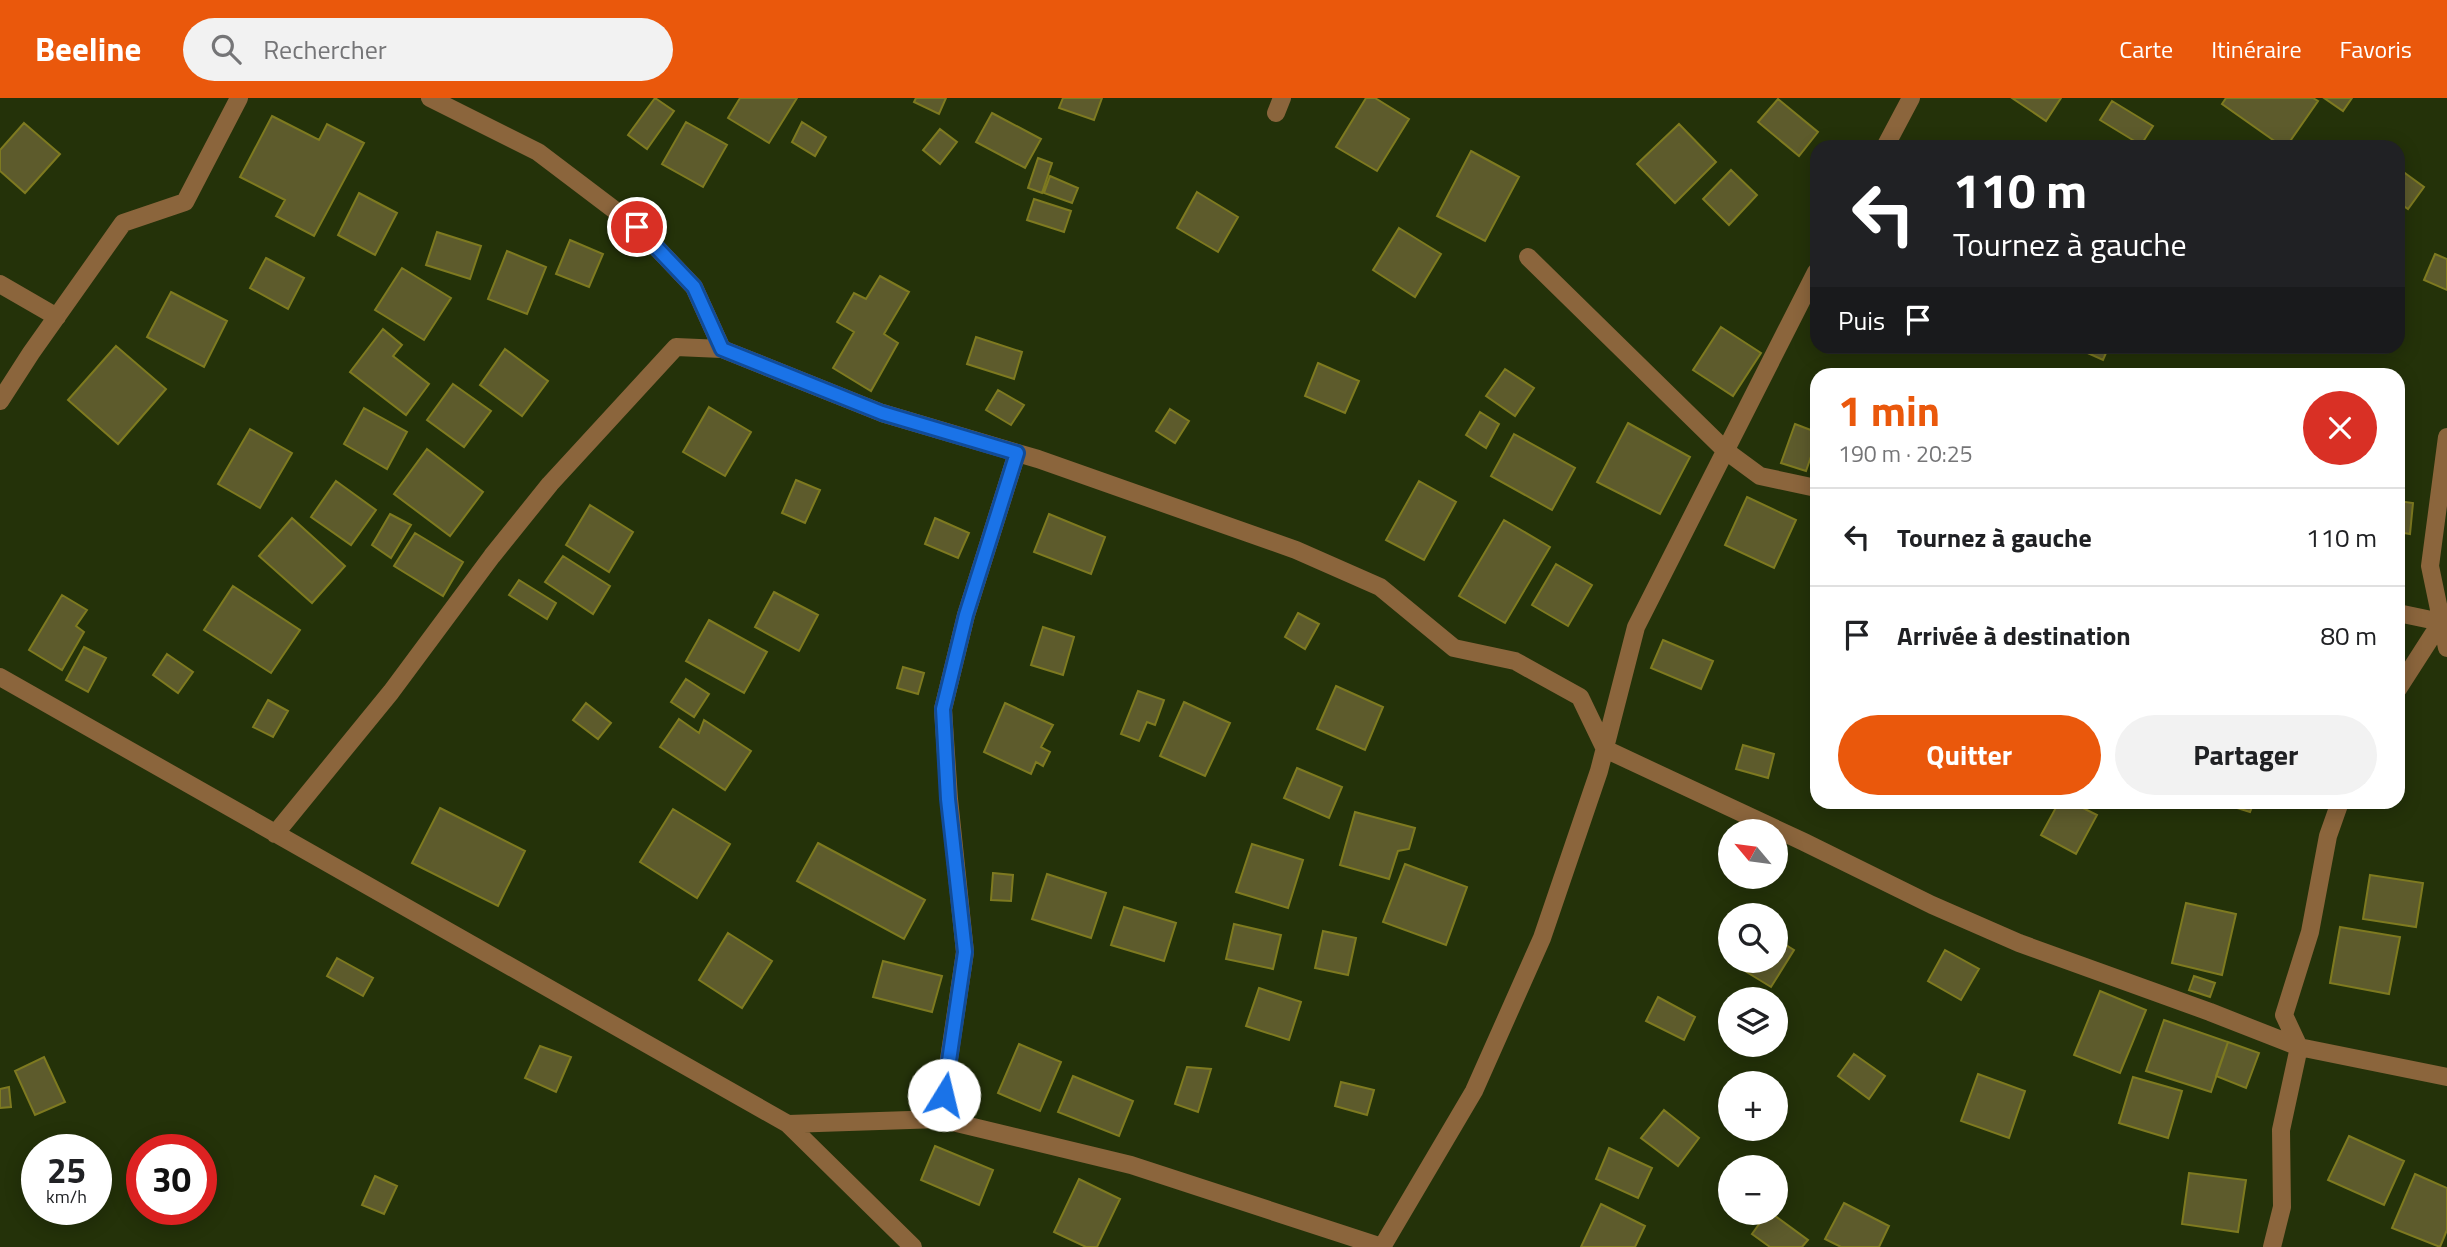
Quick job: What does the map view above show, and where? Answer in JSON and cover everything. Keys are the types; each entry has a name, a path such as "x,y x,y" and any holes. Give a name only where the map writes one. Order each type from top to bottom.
{"street":[{"path":"0,401 123,223 185,202 239,98"},
{"path":"430,98 538,152 637,227 694,287 722,349"},
{"path":"1889,140 1912,98"},
{"path":"1528,257 1726,451 1760,476 1810,487"},
{"path":"0,284 57,317"},
{"path":"788,1124 940,1119 1131,1165 1382,1247 1474,1091 1542,938 1599,771 1636,627 1810,284"},
{"path":"275,834 391,692 492,556 628,400 676,348 722,349 882,413 1017,453 1296,550 1380,587 1454,648 1515,661 1580,697 1605,749 1932,905 2019,943 2299,1047 2447,1077"},
{"path":"2447,437 2430,566 2447,648"},
{"path":"940,1119 965,952 948,799 943,709 966,615 1017,453"},
{"path":"2405,614 2441,622"},
{"path":"2405,678 2441,622"},
{"path":"0,677 788,1124 913,1247"},
{"path":"2272,1247 2282,1207 2281,1130 2299,1047 2284,1015 2310,932 2328,836 2338,809"}],"building":[{"path":"655,98 674,111 647,149 628,135"},
{"path":"740,98 797,98 769,143 728,118"},
{"path":"916,98 946,98 939,114 914,102"},
{"path":"1063,98 1102,98 1094,120 1059,108"},
{"path":"1366,98 1375,98 1409,119 1377,171 1336,147"},
{"path":"2012,98 2061,98 2046,121"},
{"path":"2226,98 2313,98 2318,101 2291,140 2273,140 2222,104"},
{"path":"2324,98 2352,98 2343,111"},
{"path":"1778,99 1818,132 1799,156 1758,122"},
{"path":"2112,101 2153,126 2144,140 2133,140 2100,120"},
{"path":"992,113 1041,139 1025,168 976,142"},
{"path":"272,116 319,140 327,124 364,143 314,236 276,216 285,200 240,177"},
{"path":"686,122 727,145 703,187 662,164"},
{"path":"802,122 826,137 815,156 792,142"},
{"path":"24,123 60,154 25,193 0,171 0,150"},
{"path":"1679,124 1716,162 1675,203 1637,164"},
{"path":"940,129 957,142 940,164 923,150"},
{"path":"1471,151 1519,177 1485,241 1437,216"},
{"path":"1038,158 1052,163 1042,193 1028,188"},
{"path":"1731,170 1757,195 1729,225 1703,199"},
{"path":"2405,173 2424,187 2408,209 2405,207"},
{"path":"1050,176 1078,188 1072,203 1044,193"},
{"path":"1197,192 1238,217 1218,252 1177,228"},
{"path":"359,193 397,213 375,255 338,235"},
{"path":"1034,199 1071,211 1064,232 1027,220"},
{"path":"1399,228 1441,254 1415,297 1373,270"},
{"path":"437,232 481,246 470,279 426,265"},
{"path":"570,240 603,254 589,287 556,274"},
{"path":"507,251 546,267 527,314 488,299"},
{"path":"2435,254 2447,259 2447,290 2424,280"},
{"path":"266,258 304,278 288,309 250,288"},
{"path":"402,268 451,298 424,340 375,310"},
{"path":"880,276 909,292 884,334 898,343 871,391 833,368 854,332 837,322 854,293 866,299"},
{"path":"171,292 227,321 204,367 147,337"},
{"path":"1721,327 1761,353 1733,396 1693,370"},
{"path":"383,329 402,345 393,356 429,384 406,415 350,372"},
{"path":"976,337 1022,352 1014,379 967,364"},
{"path":"116,346 166,389 118,444 68,400"},
{"path":"505,349 548,381 522,416 480,385"},
{"path":"2090,354 2106,354 2103,360"},
{"path":"1318,363 1359,381 1345,413 1305,396"},
{"path":"1505,369 1534,388 1515,416 1486,396"},
{"path":"453,384 491,411 464,447 427,420"},
{"path":"998,390 1024,405 1011,425 986,410"},
{"path":"709,407 751,432 725,476 683,452"},
{"path":"364,408 407,432 387,469 344,444"},
{"path":"1170,409 1189,421 1175,443 1156,431"},
{"path":"1480,412 1499,424 1486,448 1466,435"},
{"path":"1628,423 1690,457 1660,514 1597,482"},
{"path":"1795,424 1810,430 1810,459 1806,471 1781,463"},
{"path":"250,429 292,453 260,508 218,484"},
{"path":"1514,434 1575,468 1552,510 1491,476"},
{"path":"427,449 483,492 450,536 394,494"},
{"path":"796,480 820,490 805,523 782,513"},
{"path":"336,481 376,510 351,545 311,517"},
{"path":"1419,481 1456,502 1424,560 1386,540"},
{"path":"1747,497 1796,520 1774,568 1725,545"},
{"path":"2405,502 2413,503 2410,534 2405,533"},
{"path":"590,505 633,532 609,572 566,545"},
{"path":"390,514 411,525 391,558 372,545"},
{"path":"1049,514 1105,537 1091,574 1034,552"},
{"path":"292,518 345,566 312,603 259,556"},
{"path":"935,518 969,533 958,558 925,544"},
{"path":"1504,520 1550,547 1505,623 1459,596"},
{"path":"415,533 463,562 443,596 394,566"},
{"path":"563,556 610,586 593,614 545,582"},
{"path":"1556,564 1592,585 1568,626 1532,605"},
{"path":"519,580 556,603 547,619 509,595"},
{"path":"233,586 300,630 271,673 204,630"},
{"path":"774,592 818,615 799,651 755,627"},
{"path":"62,595 87,610 76,626 84,632 62,670 29,650"},
{"path":"1298,613 1319,624 1305,649 1285,637"},
{"path":"709,620 767,652 744,693 686,661"},
{"path":"1043,627 1074,637 1063,675 1031,665"},
{"path":"1663,640 1713,661 1701,689 1651,668"},
{"path":"84,647 106,658 88,692 66,680"},
{"path":"167,654 193,672 178,693 153,675"},
{"path":"903,667 924,673 918,694 897,688"},
{"path":"686,679 709,694 694,717 671,702"},
{"path":"1336,686 1383,707 1365,750 1317,729"},
{"path":"1138,691 1164,700 1155,725 1147,722 1139,741 1121,734"},
{"path":"268,700 288,711 273,737 253,727"},
{"path":"1184,702 1230,723 1205,776 1160,756"},
{"path":"586,703 611,723 598,739 573,720"},
{"path":"1005,703 1053,725 1041,747 1050,752 1043,766 1036,762 1031,774 984,752"},
{"path":"679,719 699,733 704,720 751,751 725,790 660,747"},
{"path":"1743,745 1774,754 1768,778 1736,769"},
{"path":"1297,768 1342,787 1329,818 1284,798"},
{"path":"440,808 525,851 498,906 412,863"},
{"path":"673,809 730,844 697,898 640,862"},
{"path":"2055,809 2085,809 2097,815 2076,854 2041,835"},
{"path":"1355,812 1415,828 1409,849 1398,851 1389,879 1340,865"},
{"path":"818,843 925,900 904,939 797,881"},
{"path":"1252,844 1303,860 1288,908 1236,892"},
{"path":"1405,864 1467,887 1446,945 1383,922"},
{"path":"993,873 1013,875 1011,901 991,900"},
{"path":"1047,874 1106,893 1091,938 1032,919"},
{"path":"2370,875 2423,883 2416,927 2363,919"},
{"path":"2186,903 2236,914 2222,975 2172,963"},
{"path":"1124,907 1176,923 1164,961 1111,945"},
{"path":"1234,924 1281,935 1273,969 1226,959"},
{"path":"2340,927 2400,937 2389,994 2330,983"},
{"path":"1323,931 1356,938 1348,975 1315,968"},
{"path":"728,933 772,961 742,1008 699,980"},
{"path":"1788,946 1794,950 1788,960"},
{"path":"1945,950 1979,969 1961,1000 1928,981"},
{"path":"337,958 373,978 363,996 327,976"},
{"path":"883,961 942,976 932,1012 873,997"},
{"path":"1748,973 1780,973 1771,987"},
{"path":"2194,976 2215,983 2210,997 2189,990"},
{"path":"1259,988 1301,1002 1289,1040 1246,1026"},
{"path":"2100,991 2146,1010 2120,1073 2074,1055"},
{"path":"1658,997 1695,1017 1684,1040 1646,1021"},
{"path":"2164,1020 2228,1042 2211,1092 2146,1071"},
{"path":"2228,1042 2259,1053 2246,1088 2216,1076"},
{"path":"1019,1044 1061,1062 1040,1111 998,1093"},
{"path":"540,1046 571,1057 556,1092 525,1078"},
{"path":"1854,1054 1885,1076 1869,1099 1838,1076"},
{"path":"44,1057 65,1102 35,1115 15,1071"},
{"path":"1187,1067 1211,1069 1198,1112 1175,1104"},
{"path":"1978,1074 2025,1091 2009,1138 1961,1121"},
{"path":"1073,1076 1133,1101 1119,1136 1058,1112"},
{"path":"2133,1077 2182,1091 2168,1138 2119,1123"},
{"path":"1341,1082 1374,1090 1367,1115 1335,1106"},
{"path":"9,1087 11,1107 0,1108 0,1089"},
{"path":"1664,1110 1699,1138 1678,1166 1641,1138"},
{"path":"2349,1136 2404,1161 2384,1205 2328,1180"},
{"path":"935,1146 993,1170 979,1205 921,1180"},
{"path":"1609,1148 1652,1168 1638,1198 1596,1179"},
{"path":"2189,1173 2246,1180 2238,1232 2182,1224"},
{"path":"2415,1174 2447,1188 2447,1230 2440,1247 2392,1228"},
{"path":"375,1176 397,1186 384,1214 362,1205"},
{"path":"1079,1179 1120,1199 1097,1247 1086,1247 1054,1232"},
{"path":"1844,1203 1889,1226 1879,1247 1841,1247 1825,1239"},
{"path":"1601,1204 1645,1226 1635,1247 1581,1247"},
{"path":"1758,1225 1787,1225 1808,1240 1802,1247 1770,1247 1752,1234"}],"route":[{"path":"637,227 694,287 722,349 882,413 1017,453 966,615 943,709 948,799 965,952 944,1095"}]}
